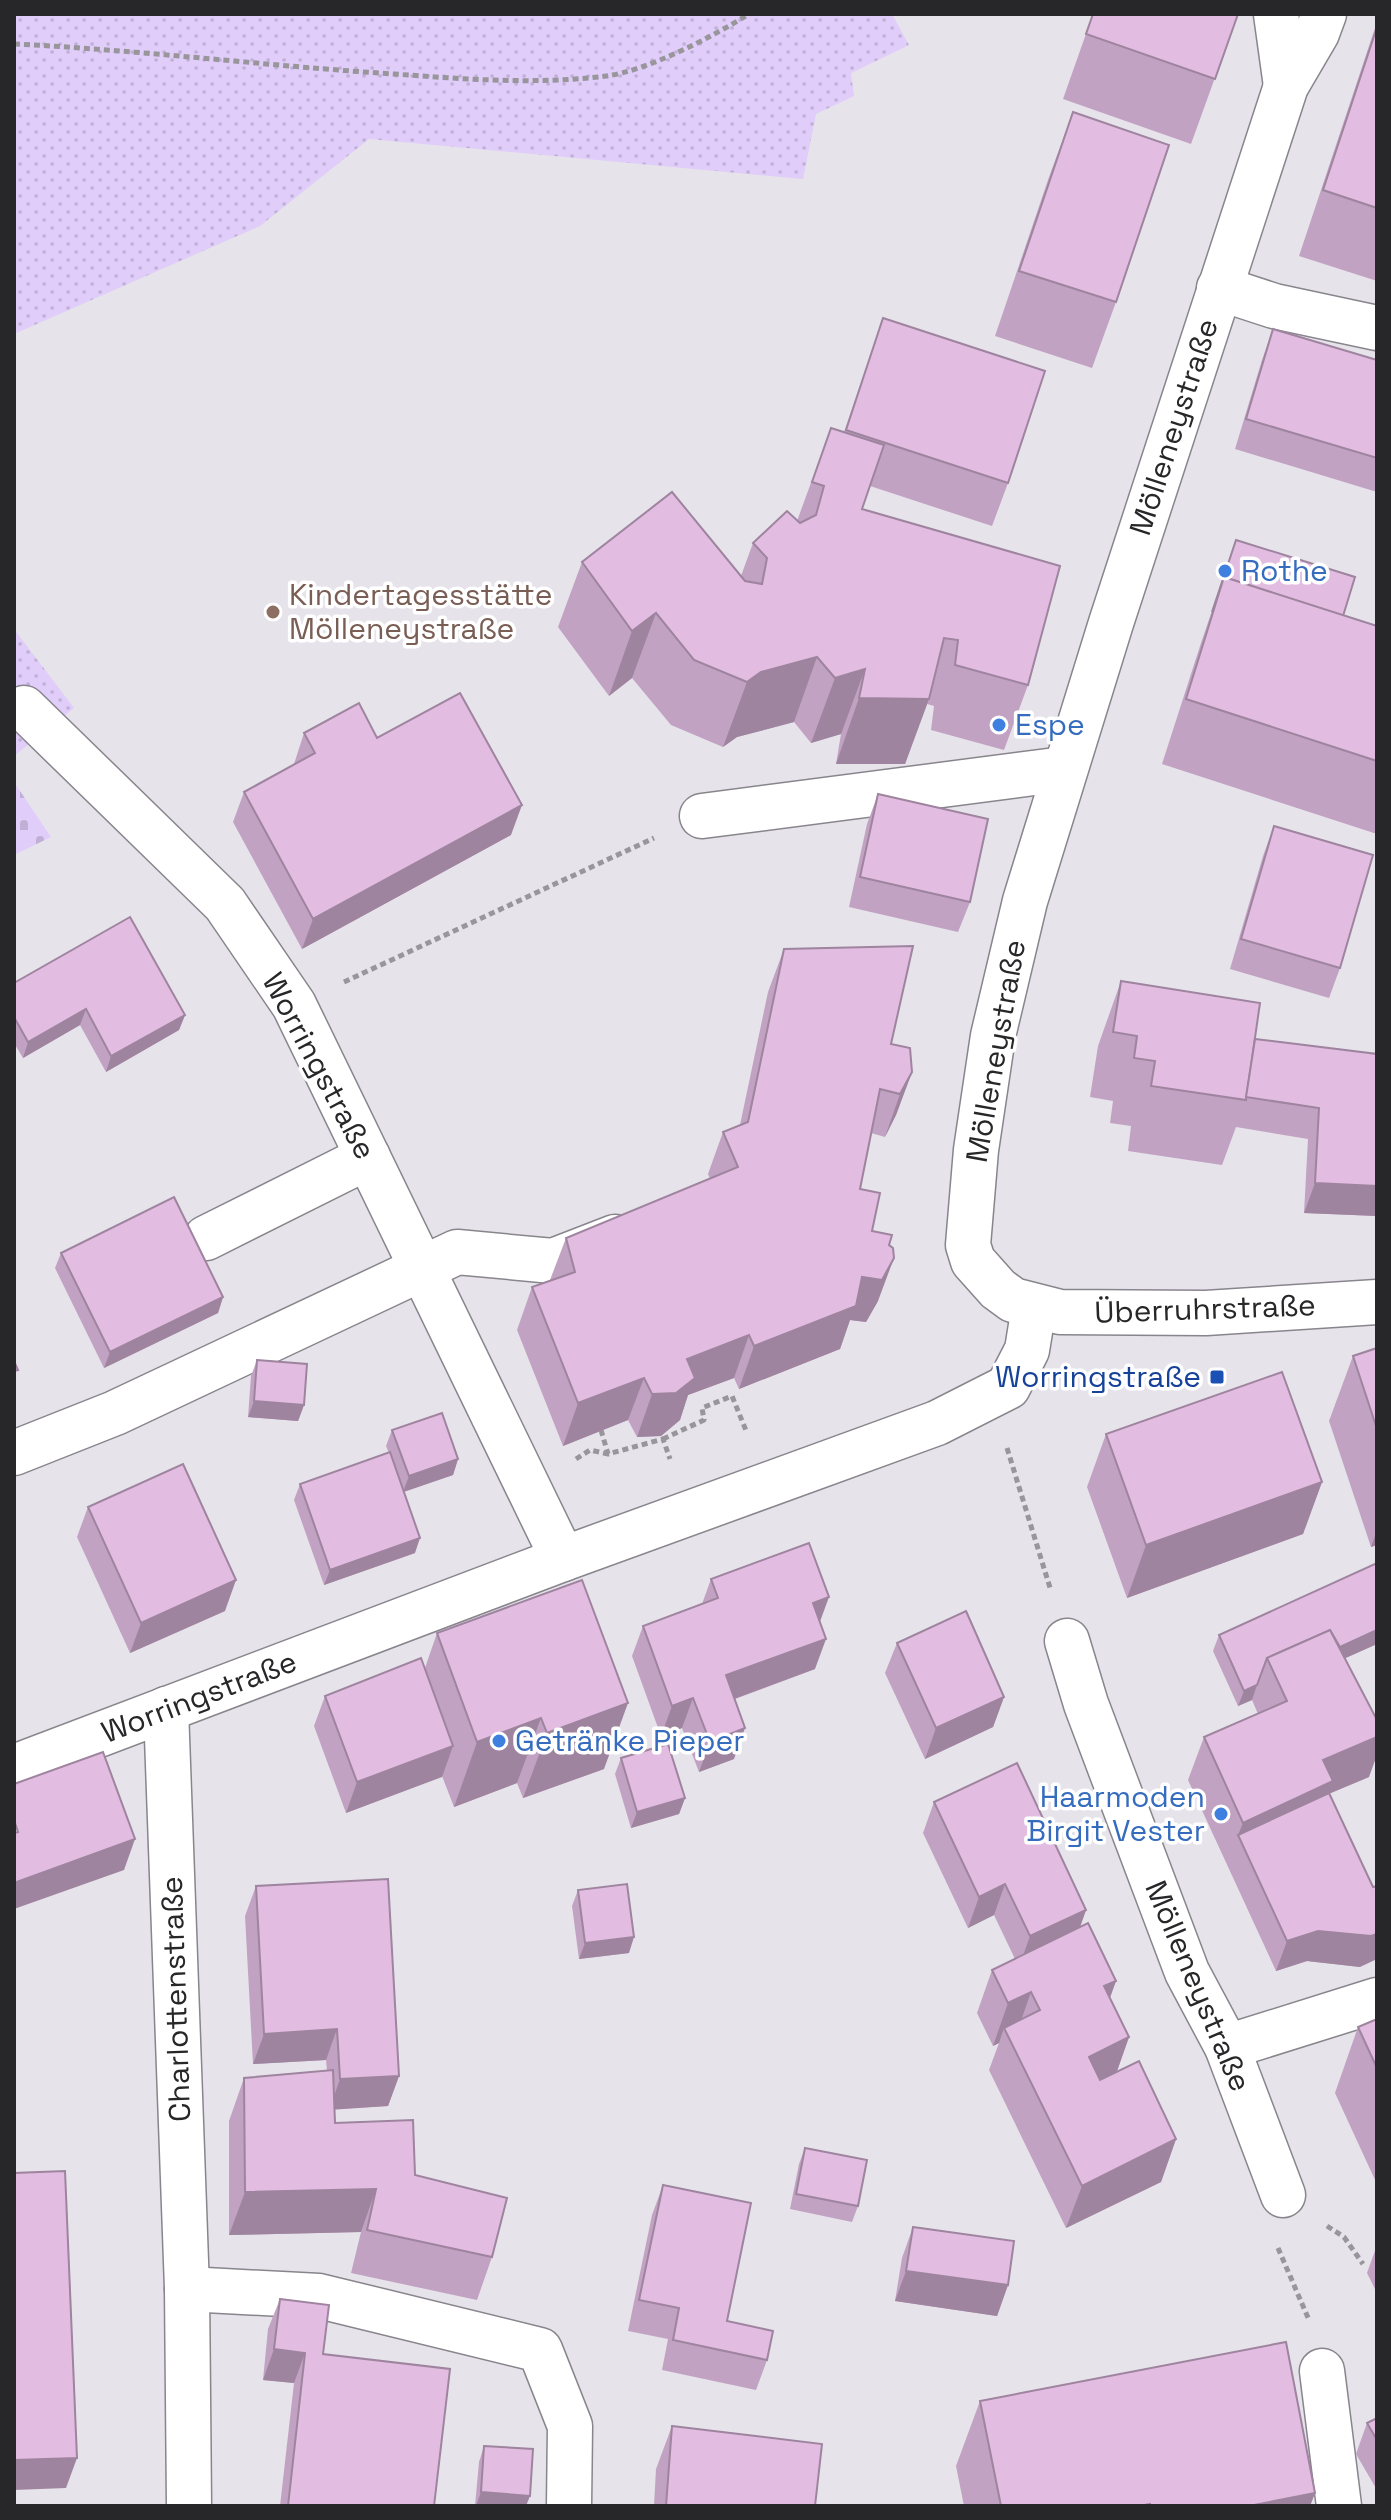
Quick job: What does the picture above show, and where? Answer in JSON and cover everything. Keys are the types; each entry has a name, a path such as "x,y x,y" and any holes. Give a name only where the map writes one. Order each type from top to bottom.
{"street":[{"name":"Mölleneystraße","path":"1276,14 1286,86"},
{"name":"Mölleneystraße","path":"1034,1307 1013,1300 998,1289 973,1261 968,1245 972,1184 993,1036 1008,970 1064,769 1219,288 1286,86 1324,14"},
{"path":"1219,288 1274,306 1377,328"},
{"name":"Worringstraße","path":"24,708 225,904 294,1005 563,1559"},
{"path":"702,816 1064,769"},
{"path":"206,1238 368,1157"},
{"path":"14,1453 115,1413 457,1252 553,1261 653,1222"},
{"name":"Überruhrstraße","path":"1034,1307 1098,1314 1206,1313 1377,1302"},
{"name":"Worringstraße","path":"14,1767 563,1559 937,1423 1008,1387 1027,1350 1034,1307"},
{"name":"Mölleneystraße","path":"1067,1641 1086,1704 1187,1972 1227,2047 1283,2195"},
{"name":"Charlottenstraße","path":"166,1709 187,2289 189,2506"},
{"path":"1227,2047 1377,2000"},
{"path":"187,2289 319,2296 540,2350 570,2426 569,2506"},
{"path":"1322,2371 1339,2506"}],"path":[{"path":"14,44 140,50 277,66 497,81 609,76 706,42 749,14"},
{"path":"294,1005 702,816"},
{"path":"572,1464 580,1454 590,1450 608,1454 663,1439 704,1420 702,1408 732,1396 747,1433"},
{"path":"601,1430 608,1454"},
{"path":"663,1439 670,1459"},
{"path":"1020,1440 1006,1445 1067,1641"},
{"path":"1283,2195 1272,2233 1315,2334 1322,2371"}],"green space":[{"path":"14,14 892,14 909,45 851,73 854,96 816,114 803,179 369,139 260,226 14,334"},
{"path":"14,629 74,708 14,756"},
{"path":"14,782 51,837 14,855"}],"building":[{"path":"1093,14 1238,14 1215,79 1086,34"},
{"path":"1377,27 1377,208 1323,190"},
{"path":"1073,112 1169,145 1116,302 1019,271"},
{"path":"883,318 1045,371 1008,483 846,430"},
{"path":"1273,329 1377,360 1377,458 1246,419"},
{"path":"831,428 884,445 862,509 1060,566 1028,685 955,665 958,640 944,638 929,699 859,698 865,669 835,678 817,657 761,672 747,682 694,660 656,613 632,631 582,562 672,492 745,581 762,584 767,558 753,543 787,511 800,523 816,515 824,486 812,482"},
{"path":"1236,540 1355,577 1343,616 1224,577 1212,612"},
{"path":"1224,577 1377,626 1377,761 1186,699"},
{"path":"460,693 522,805 313,919 244,792 315,753 304,733 359,703 377,738"},
{"path":"878,794 988,819 970,902 860,877"},
{"path":"1274,826 1373,855 1340,968 1241,939"},
{"path":"130,917 185,1015 111,1056 86,1009 28,1042 14,1017 14,983"},
{"path":"913,946 891,1044 910,1048 912,1072 900,1094 880,1089 860,1189 880,1193 872,1231 892,1235 889,1245 893,1248 894,1258 882,1280 862,1277 856,1306 754,1346 749,1335 687,1359 695,1378 676,1393 652,1394 644,1378 578,1403 532,1287 575,1272 566,1238 738,1167 723,1132 748,1122 784,949"},
{"path":"1121,981 1260,1003 1246,1100 1151,1086 1155,1061 1134,1058 1137,1036 1113,1032"},
{"path":"1255,1039 1377,1054 1377,1186 1315,1183 1319,1108 1246,1097"},
{"path":"174,1197 223,1297 110,1352 61,1253"},
{"path":"1377,1348 1377,1429 1353,1356"},
{"path":"257,1360 307,1364 304,1405 254,1401"},
{"path":"1282,1372 1322,1482 1146,1545 1106,1434"},
{"path":"442,1413 458,1459 409,1476 392,1430"},
{"path":"390,1452 420,1538 330,1570 300,1484"},
{"path":"183,1464 236,1580 141,1623 88,1507"},
{"path":"809,1543 829,1597 813,1603 826,1639 726,1675 745,1728 710,1742 693,1698 672,1706 643,1626 718,1598 711,1579"},
{"path":"1377,1563 1377,1630 1340,1647 1330,1630 1267,1658 1257,1685 1244,1691 1219,1635"},
{"path":"582,1580 628,1703 547,1733 541,1718 477,1742 437,1633"},
{"path":"966,1611 1004,1697 936,1728 897,1643"},
{"path":"1330,1630 1377,1720 1377,1737 1323,1760 1333,1781 1243,1823 1204,1737 1287,1701 1267,1658"},
{"path":"421,1658 453,1746 357,1782 325,1696"},
{"path":"668,1744 685,1798 637,1812 621,1758"},
{"path":"103,1752 135,1839 14,1883 14,1833 18,1832 14,1820 14,1784"},
{"path":"1017,1763 1086,1910 1030,1936 1005,1884 979,1897 934,1802"},
{"path":"1329,1793 1373,1887 1377,1886 1377,1934 1318,1931 1287,1941 1238,1835"},
{"path":"388,1879 399,2076 340,2079 337,2029 264,2034 256,1886"},
{"path":"627,1884 634,1937 585,1943 578,1890"},
{"path":"1088,1923 1116,1981 1104,1986 1129,2037 1089,2057 1100,2080 1139,2061 1176,2139 1082,2186 1004,2028 1040,2010 1031,1992 1008,2003 992,1970"},
{"path":"1377,2019 1377,2068 1358,2027"},
{"path":"333,2070 335,2123 413,2120 415,2175 507,2198 492,2257 367,2230 376,2189 245,2192 244,2078"},
{"path":"805,2148 867,2160 858,2206 796,2194"},
{"path":"65,2171 77,2458 14,2460 14,2173"},
{"path":"663,2185 751,2203 727,2321 773,2331 767,2360 673,2340 679,2308 639,2300"},
{"path":"913,2227 1014,2241 1008,2285 906,2271"},
{"path":"280,2299 329,2305 323,2354 450,2369 434,2506 288,2506 305,2353 274,2349"},
{"path":"1286,2342 1315,2493 1249,2506 1001,2506 980,2401"},
{"path":"1377,2418 1377,2440 1367,2423"},
{"path":"672,2426 822,2444 815,2506 666,2506"},
{"path":"484,2446 533,2449 530,2496 481,2492"}],"place":[{"name":"Rothe","path":"1225,571"},
{"name":"Kindertagesstätte Mölleneystraße","path":"273,612"},
{"name":"Espe","path":"999,725"},
{"name":"Worringstraße","path":"1217,1377"},
{"name":"Getränke Pieper","path":"499,1741"},
{"name":"Haarmoden Birgit Vester","path":"1221,1814"}]}
